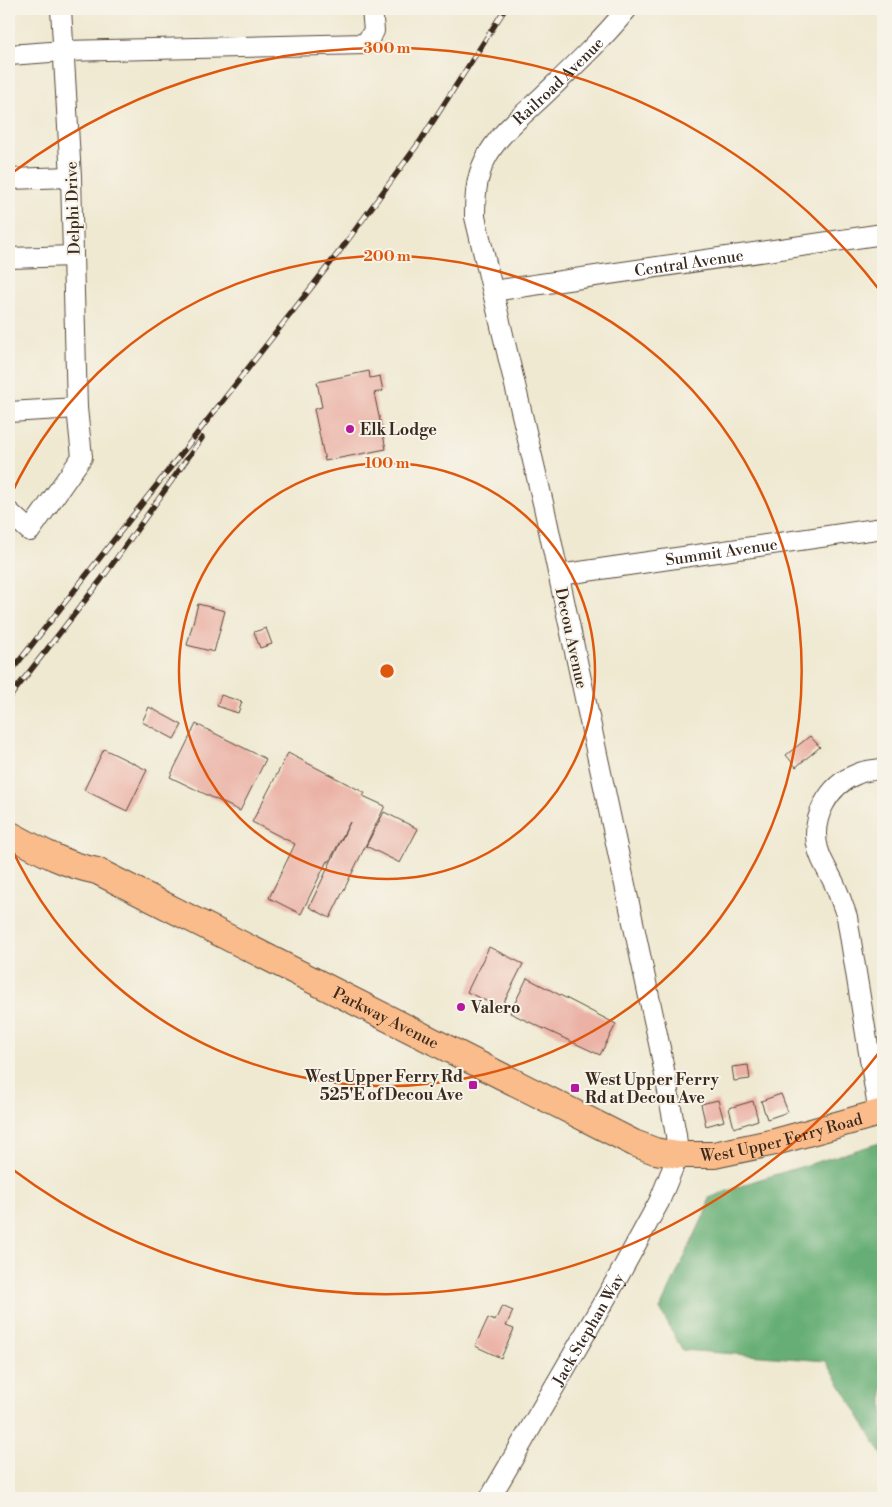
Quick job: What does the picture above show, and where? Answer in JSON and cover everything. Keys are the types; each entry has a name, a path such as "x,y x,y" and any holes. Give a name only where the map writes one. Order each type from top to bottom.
{"main road":[{"name":"Parkway Avenue","path":"9,817 70,847 97,871"},
{"name":"Parkway Avenue","path":"9,834 57,860 74,867 97,871 634,1143 655,1151 678,1156"},
{"name":"West Upper Ferry Road","path":"678,1156 714,1155 775,1142 881,1113"}],"street":[{"name":"Delphi Drive","path":"9,512 30,531 82,457 77,408 71,177 60,9"},
{"path":"9,56 64,51 365,44 374,31 372,9"},
{"name":"Railroad Avenue","path":"508,129 578,62 626,9"},
{"name":"Decou Avenue","path":"508,129 494,144 484,162 478,180 475,216 559,575 660,1048 678,1156"},
{"path":"9,179 71,177"},
{"name":"Central Avenue","path":"493,291 883,234"},
{"path":"9,258 73,256"},
{"path":"9,412 77,408"},
{"name":"Summit Avenue","path":"559,575 883,528"},
{"path":"881,1113 847,917 840,896 822,861 817,847 816,833 820,811 832,792 843,781 856,774 883,769"},
{"name":"Jack Stephan Way","path":"490,1498 618,1277 658,1202 678,1156"}],"green space":[{"path":"883,1142 883,1456 826,1361 682,1350 660,1309 707,1209 709,1198 754,1181"}],"building":[{"name":"Elk Lodge","path":"369,371 370,378 380,376 383,391 374,393 386,449 325,461 314,409 322,407 317,382"},
{"path":"198,604 225,611 214,652 187,645"},
{"path":"266,628 272,644 260,648 254,632"},
{"path":"221,695 242,702 238,713 217,706"},
{"path":"149,707 182,725 174,739 142,722"},
{"path":"196,724 266,759 240,811 170,777"},
{"path":"810,736 820,747 796,767 786,755"},
{"path":"104,749 147,770 127,811 84,790"},
{"path":"288,753 365,793 363,796 385,806 330,918 309,907 350,822 329,862 327,861 301,914 269,898 295,844 252,822"},
{"path":"384,812 418,829 400,863 366,846"},
{"path":"489,947 523,964 501,1008 467,992"},
{"path":"527,978 616,1024 600,1055 510,1013"},
{"path":"748,1065 750,1079 734,1081 732,1067"},
{"path":"781,1094 788,1112 767,1119 761,1101"},
{"path":"718,1100 724,1121 706,1126 701,1104"},
{"path":"753,1101 758,1120 734,1128 729,1108"},
{"path":"502,1306 513,1311 506,1326 514,1329 501,1358 475,1346 488,1318 495,1321"}],"railway":[{"path":"9,674 339,252 421,140 505,9"},
{"path":"9,698 101,580 202,438"}],"place":[{"name":"Elk Lodge","path":"350,429"},
{"name":"Valero","path":"461,1007"},
{"name":"West Upper Ferry Rd 525'E of Decou Ave","path":"473,1085"},
{"name":"West Upper Ferry Rd at Decou Ave","path":"575,1088"}]}
